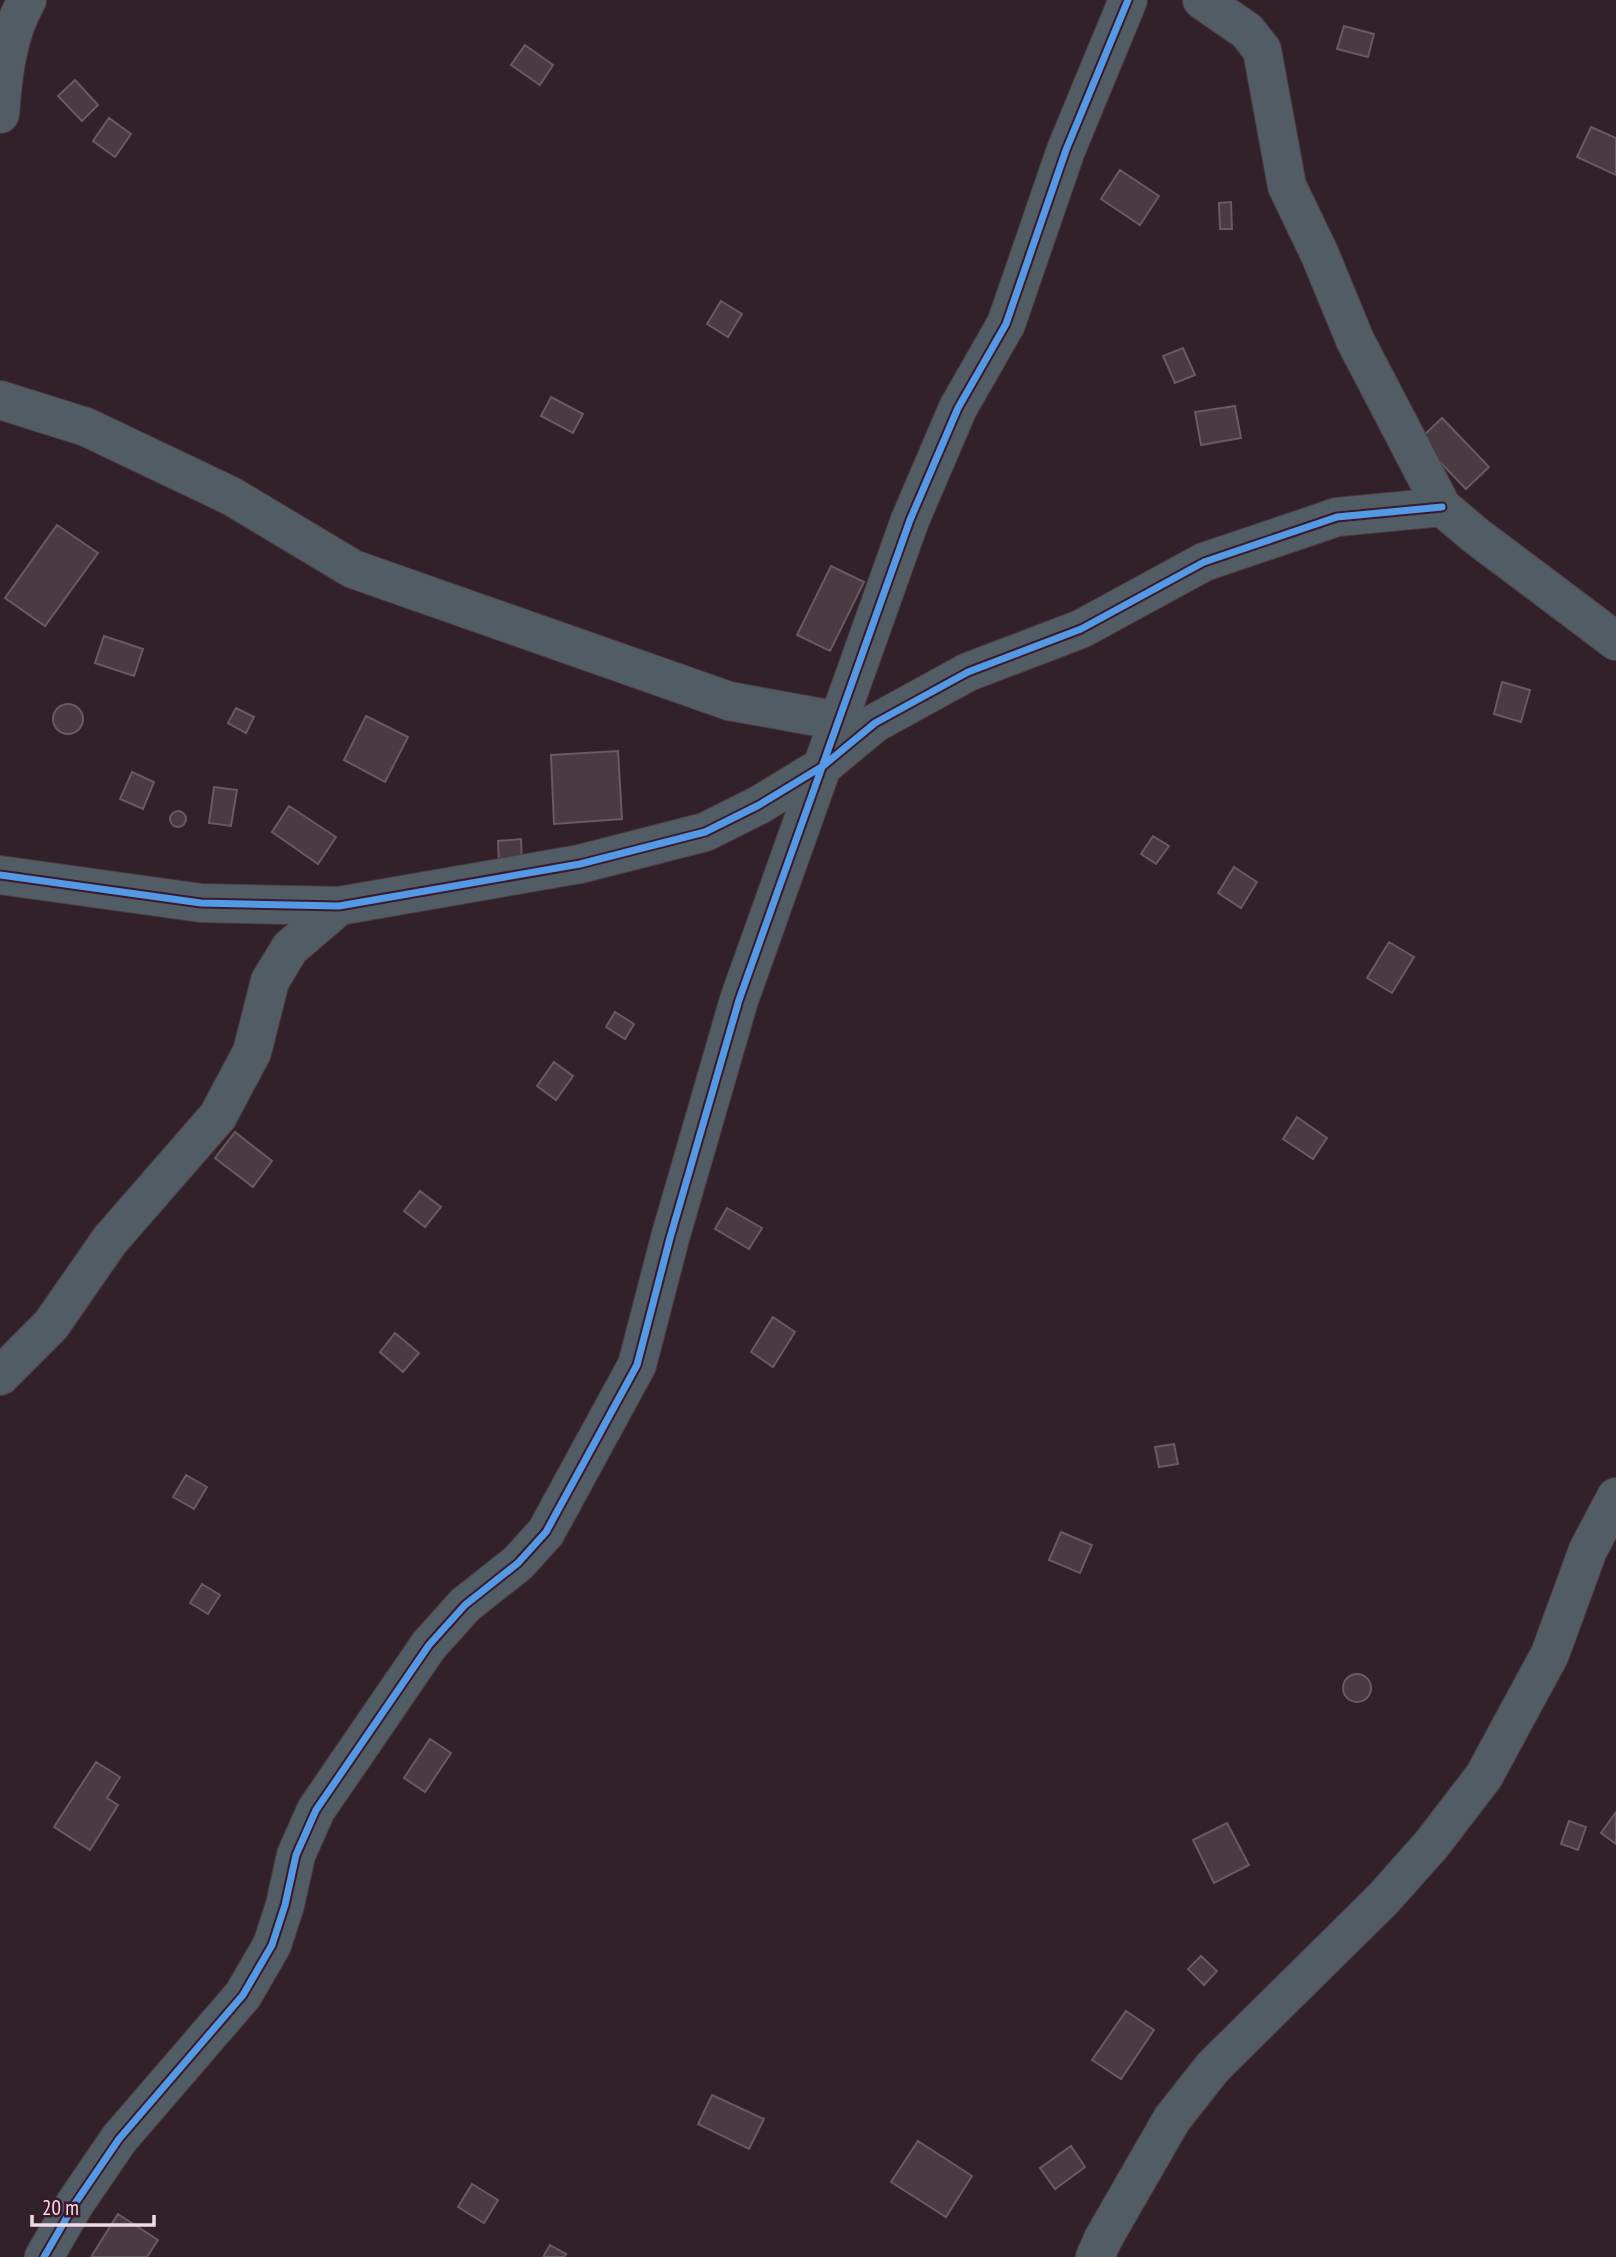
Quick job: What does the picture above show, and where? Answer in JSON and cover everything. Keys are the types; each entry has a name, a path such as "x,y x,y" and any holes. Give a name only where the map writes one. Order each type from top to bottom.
{"street":[{"path":"0,114 3,72 18,17 27,0"},
{"path":"44,2257 74,2205 119,2139 243,1995 272,1945 285,1905 296,1855 316,1810 429,1645 465,1605 518,1563 546,1532 637,1365 670,1238 739,1000 910,520 958,408 1006,324 1066,150 1128,0"},
{"path":"1202,0 1247,31 1262,50 1287,186 1320,255 1355,340 1442,507 1616,641"},
{"path":"0,400 86,427 171,467 231,496 353,569 729,701 839,721"},
{"path":"6,880 201,902 339,906 580,864 705,832 759,805 823,766 875,723 968,672 1081,629 1204,562 1336,517 1442,507"},
{"path":"0,1376 51,1325 110,1240 218,1116 252,1052 270,981 290,948 339,906"},
{"path":"1095,2257 1172,2119 1213,2067 1383,1899 1432,1844 1484,1776 1550,1654 1588,1550 1616,1497"}],"building":[{"path":"1344,26 1374,34 1368,57 1337,49"},
{"path":"525,45 553,65 540,85 511,65"},
{"path":"75,80 98,105 82,121 58,96"},
{"path":"109,118 131,134 115,157 93,141"},
{"path":"1591,127 1616,138 1616,175 1577,157"},
{"path":"1120,170 1159,196 1140,225 1101,199"},
{"path":"1231,202 1232,229 1220,229 1219,203"},
{"path":"721,301 742,314 728,337 707,324"},
{"path":"1183,348 1195,375 1175,383 1163,356"},
{"path":"551,397 583,414 573,433 541,416"},
{"path":"1235,406 1241,438 1201,445 1195,412"},
{"path":"1442,418 1489,467 1466,489 1419,440"},
{"path":"57,525 98,553 45,626 5,598"},
{"path":"831,566 864,582 830,651 797,635"},
{"path":"104,636 143,649 134,676 95,663"},
{"path":"1502,682 1530,690 1521,722 1494,714"},
{"path":"68,704 79,708 83,719 79,730 68,734 57,730 53,719 57,708"},
{"path":"236,708 254,717 246,733 228,723"},
{"path":"366,716 408,737 385,782 344,760"},
{"path":"618,751 622,819 554,824 551,755"},
{"path":"132,772 154,782 143,809 120,799"},
{"path":"214,787 237,790 231,826 209,823"},
{"path":"289,806 336,837 318,864 272,832"},
{"path":"178,811 184,813 184,825 178,827 172,825 170,819 172,813"},
{"path":"1153,836 1169,846 1156,864 1141,854"},
{"path":"521,839 522,863 499,863 498,841"},
{"path":"1234,867 1257,882 1241,908 1218,893"},
{"path":"1389,942 1414,957 1392,993 1367,978"},
{"path":"615,1012 634,1024 625,1039 606,1027"},
{"path":"554,1062 573,1076 556,1100 537,1086"},
{"path":"1297,1117 1327,1138 1313,1159 1283,1139"},
{"path":"235,1132 272,1161 253,1187 215,1158"},
{"path":"420,1191 441,1207 425,1227 404,1211"},
{"path":"727,1208 762,1228 749,1249 715,1229"},
{"path":"773,1317 795,1332 773,1367 751,1352"},
{"path":"395,1333 419,1353 403,1372 380,1352"},
{"path":"1174,1444 1178,1464 1159,1467 1155,1447"},
{"path":"186,1475 207,1487 194,1509 173,1497"},
{"path":"1061,1532 1092,1545 1080,1573 1049,1560"},
{"path":"202,1584 220,1595 208,1614 190,1603"},
{"path":"1357,1674 1367,1678 1371,1688 1367,1698 1357,1702 1347,1698 1343,1688 1347,1678"},
{"path":"430,1739 451,1753 425,1792 404,1778"},
{"path":"96,1762 120,1777 107,1798 118,1805 90,1850 54,1827"},
{"path":"1616,1812 1616,1844 1601,1833"},
{"path":"1569,1821 1586,1827 1578,1850 1561,1844"},
{"path":"1227,1823 1249,1865 1214,1883 1193,1840"},
{"path":"1201,1956 1217,1971 1204,1985 1188,1969"},
{"path":"1126,2011 1154,2030 1121,2079 1092,2060"},
{"path":"712,2095 764,2119 749,2149 698,2124"},
{"path":"918,2141 972,2176 946,2217 891,2182"},
{"path":"1071,2146 1085,2167 1055,2189 1040,2168"},
{"path":"472,2184 498,2200 484,2223 458,2207"},
{"path":"118,2214 158,2240 147,2257 91,2257"},
{"path":"550,2245 566,2254 564,2257 543,2257"}],"cycle path":[{"path":"44,2257 74,2205 119,2139 243,1995 272,1945 285,1905 296,1855 316,1810 429,1645 465,1605 518,1563 546,1532 637,1365 670,1238 739,1000 910,520 958,408 1006,324 1066,150 1128,0"},
{"path":"0,875 201,903 339,906 580,864 705,832 759,805 823,766 875,723 968,672 1081,629 1204,562 1337,517 1442,507"}]}
